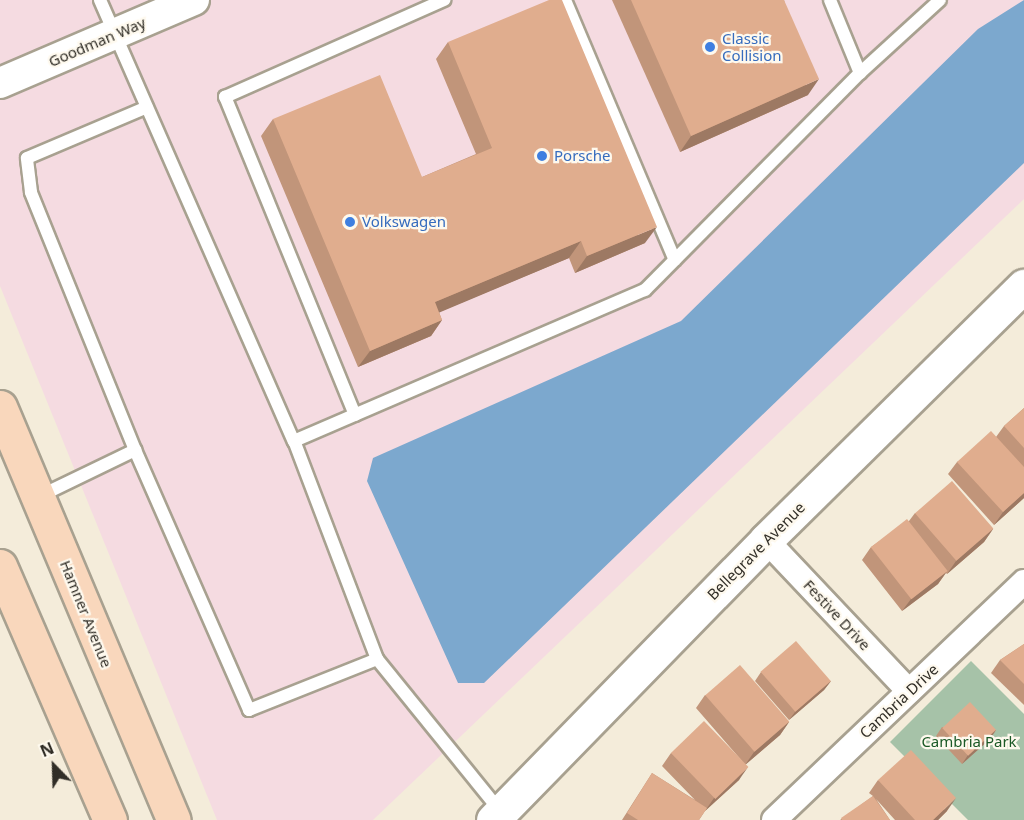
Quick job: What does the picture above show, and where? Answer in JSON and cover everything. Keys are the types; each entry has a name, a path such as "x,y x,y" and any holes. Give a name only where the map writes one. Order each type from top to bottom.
{"main road":[{"name":"Bellegrave Avenue","path":"497,816 766,540 1024,286"},
{"name":"Hamner Avenue","path":"0,407 174,820"},
{"path":"0,567 110,820"}],"street":[{"name":"Goodman Way","path":"0,83 194,0"},
{"name":"Festive Drive","path":"766,540 909,691"},
{"name":"Cambria Drive","path":"774,820 1024,582"}],"lane":[{"path":"100,0 294,441 377,659 497,816"},
{"path":"355,415 225,97 444,0"},
{"path":"565,0 675,260"},
{"path":"830,0 860,73"},
{"path":"294,441 645,290 860,73 940,0"},
{"path":"147,107 27,158 31,192 135,450 249,710 377,659"},
{"path":"39,497 135,450"}],"shaded area":[{"path":"0,0 1024,0 1024,199 373,820 217,820 0,286"}],"green space":[{"name":"Cambria Park","path":"971,661 1024,714 1024,820 968,820 890,742"}],"water":[{"path":"1024,0 1024,163 484,683 458,683 367,481 373,458 681,321 978,29"}],"building":[{"path":"549,0 562,0 657,227 587,256 581,241 435,302 442,320 370,351 273,119 380,75 422,177 492,148 448,42"},
{"name":"Classic Collision","path":"631,0 784,0 819,79 691,136"},
{"path":"1024,408 1024,448 1004,426"},
{"path":"991,431 1024,467 1024,493 1003,512 957,462"},
{"path":"952,481 993,529 956,561 915,513"},
{"path":"907,519 948,571 911,599 871,547"},
{"path":"796,641 831,681 795,712 761,672"},
{"path":"1024,644 1024,684 1000,660"},
{"path":"740,665 789,722 754,752 705,695"},
{"path":"970,702 996,730 968,756 942,728"},
{"path":"704,721 748,767 715,799 671,753"},
{"path":"911,750 956,798 933,820 915,820 878,780"},
{"path":"652,773 707,808 699,820 638,820 627,813"},
{"path":"873,796 890,820 842,820 841,818"}],"place":[{"name":"Classic Collision","path":"710,47"},
{"name":"Porsche","path":"542,156"},
{"name":"Volkswagen","path":"350,222"}]}
